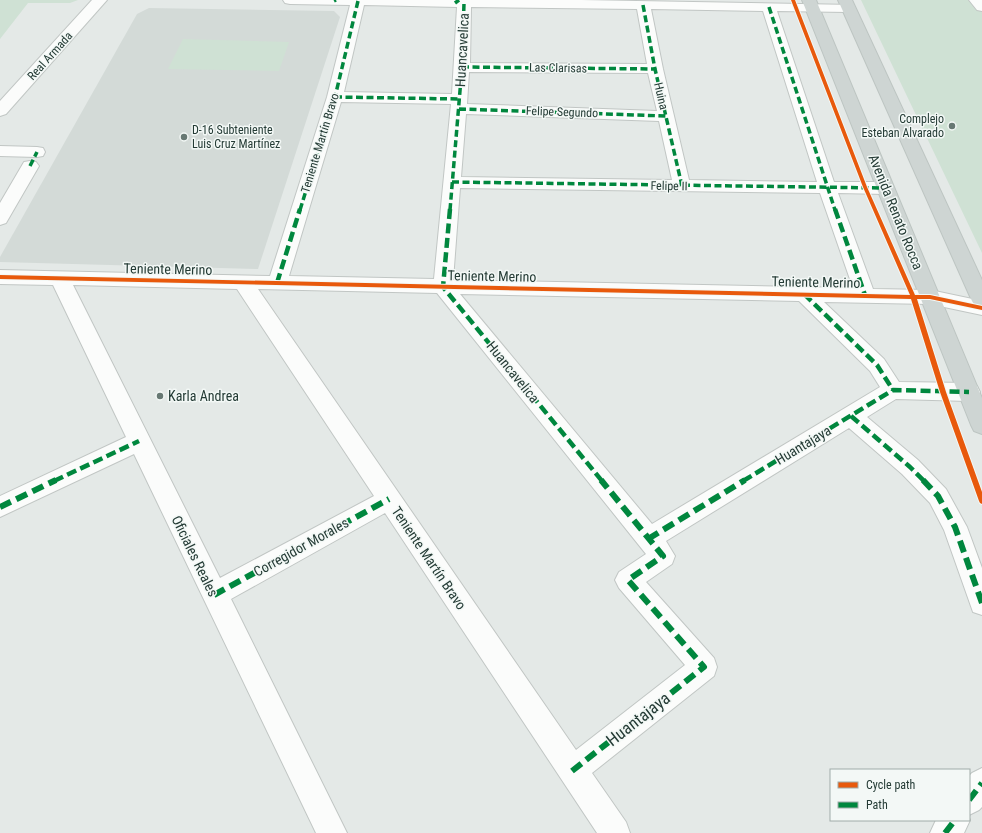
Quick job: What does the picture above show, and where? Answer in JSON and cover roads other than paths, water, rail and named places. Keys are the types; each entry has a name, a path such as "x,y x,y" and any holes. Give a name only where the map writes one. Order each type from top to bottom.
{"main road":[{"name":"Avenida Renato Rocca","path":"811,4 982,425"},
{"path":"846,4 982,301"}],"street":[{"name":"Real Armada","path":"0,111 100,0"},
{"path":"290,0 769,7 811,4 846,4"},
{"path":"976,0 982,7"},
{"name":"Teniente Martín Bravo","path":"277,283 335,97 358,1"},
{"name":"Huancavelica","path":"460,2 462,67 443,287 663,556 628,580 704,668"},
{"name":"Huina","path":"643,5 655,69 682,186"},
{"path":"769,7 865,295"},
{"name":"Las Clarisas","path":"462,67 655,69"},
{"name":"Felipe Segundo","path":"335,97 666,116"},
{"path":"0,151 33,159 0,219"},
{"name":"Felipe II","path":"452,182 885,188"},
{"name":"Teniente Merino","path":"0,277 930,297 982,308"},
{"name":"Oficiales Reales","path":"60,279 332,833"},
{"name":"Teniente Martín Bravo","path":"243,283 615,833"},
{"path":"804,294 877,365 893,390 969,392"},
{"name":"Huantajaya","path":"648,539 893,390"},
{"path":"851,416 910,467 938,496 955,528 982,603"},
{"path":"0,507 139,441"},
{"name":"Corregidor Morales","path":"214,595 389,499"},
{"name":"Huantajaya","path":"572,771 704,668"},
{"path":"970,799 982,782"},
{"path":"945,833 954,821"}],"place":[{"name":"Complejo Esteban Alvarado","path":"952,126"},
{"name":"D-16 Subteniente Luis Cruz Martínez","path":"184,137"},
{"name":"Karla Andrea","path":"160,396"}]}
